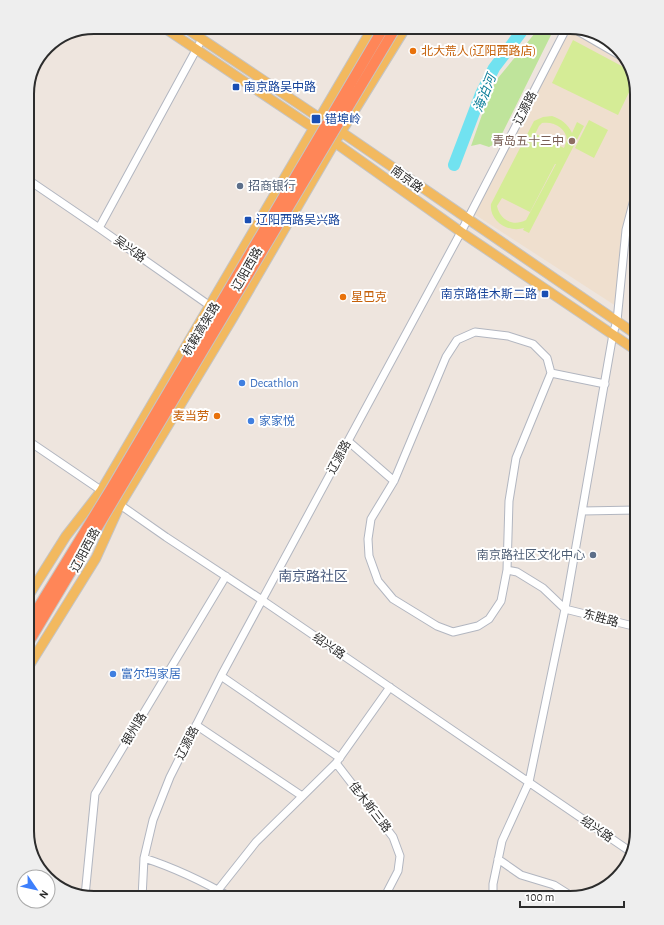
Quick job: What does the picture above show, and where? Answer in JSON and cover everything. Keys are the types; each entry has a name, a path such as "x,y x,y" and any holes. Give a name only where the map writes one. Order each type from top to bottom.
{"highway":[{"name":"杭鞍高架路","path":"34,615 111,489 380,34"},
{"name":"杭鞍高架路","path":"34,633 392,34"}],"main road":[{"name":"南京路","path":"173,34 335,142 461,232 630,346"},
{"name":"南京路","path":"194,34 319,117 630,329"},
{"name":"辽阳西路","path":"34,587 66,536 101,491 369,34"},
{"name":"辽阳西路","path":"34,658 96,558 120,504 231,321 335,142 402,34"}],"street":[{"name":"辽源路","path":"142,891 144,858 153,820 170,777 221,676 461,232 563,34"},
{"path":"587,36 614,52"},
{"path":"99,228 202,39"},
{"name":"吴兴路","path":"34,184 231,321"},
{"path":"493,891 493,884 502,841 529,782 565,609 613,334 617,321 626,230 630,215"},
{"path":"475,332 508,336 533,344 547,358 551,373 516,458 509,501 507,570 501,601 489,619 478,626 453,632 437,626 393,598 378,581 368,556 368,539 371,519 394,481 446,357 458,340 475,332"},
{"path":"551,373 605,384"},
{"path":"348,441 394,481"},
{"name":"绍兴路","path":"34,445 627,849"},
{"path":"582,511 630,510"},
{"path":"507,570 517,572 543,588 565,609"},
{"name":"银州路","path":"86,890 95,794 226,576"},
{"name":"东胜路","path":"565,609 630,625"},
{"name":"佳木斯三路","path":"221,676 338,761 393,837 400,856 398,871 388,891"},
{"path":"144,858 168,866 218,890 256,842 338,761 390,687"},
{"path":"196,725 302,796"},
{"path":"498,859 521,875 554,885 564,891"}],"shaded area":[{"name":"青岛五十三中","path":"563,34 582,35 614,53 622,64 628,78 630,94 630,215 626,230 619,308 471,212"}],"green space":[{"path":"534,34 552,34 498,142 489,147 480,144 471,146 490,92 498,78"},
{"path":"573,40 623,67 628,78 630,91 618,115 552,83"},
{"path":"552,116 564,122 572,133 577,122 584,126 529,233 523,230 524,228 512,229 501,224 493,216 491,204 534,121 543,117","holes":["542,123 555,124 562,129 567,140 564,148 536,134 527,150","555,164 526,220 516,223 508,221 504,218 497,206 502,198 530,212"]},
{"path":"589,120 608,130 594,158 575,148"}],"waterway":[{"name":"海泊河","path":"454,165 481,94 494,68 520,34"}],"place":[{"name":"北大荒人(辽阳西路店)","path":"413,51"},
{"name":"南京路吴中路","path":"236,87"},
{"name":"错埠岭","path":"316,119"},
{"name":"青岛五十三中","path":"572,141"},
{"name":"招商银行","path":"240,186"},
{"name":"辽阳西路吴兴路","path":"248,220"},
{"name":"南京路佳木斯二路","path":"545,294"},
{"name":"星巴克","path":"343,297"},
{"name":"Decathlon","path":"242,383"},
{"name":"麦当劳","path":"217,416"},
{"name":"家家悦","path":"251,421"},
{"name":"南京路社区文化中心","path":"593,555"},
{"name":"富尔玛家居","path":"113,674"}],"district":[{"name":"南京路社区","path":"313,576"}]}
